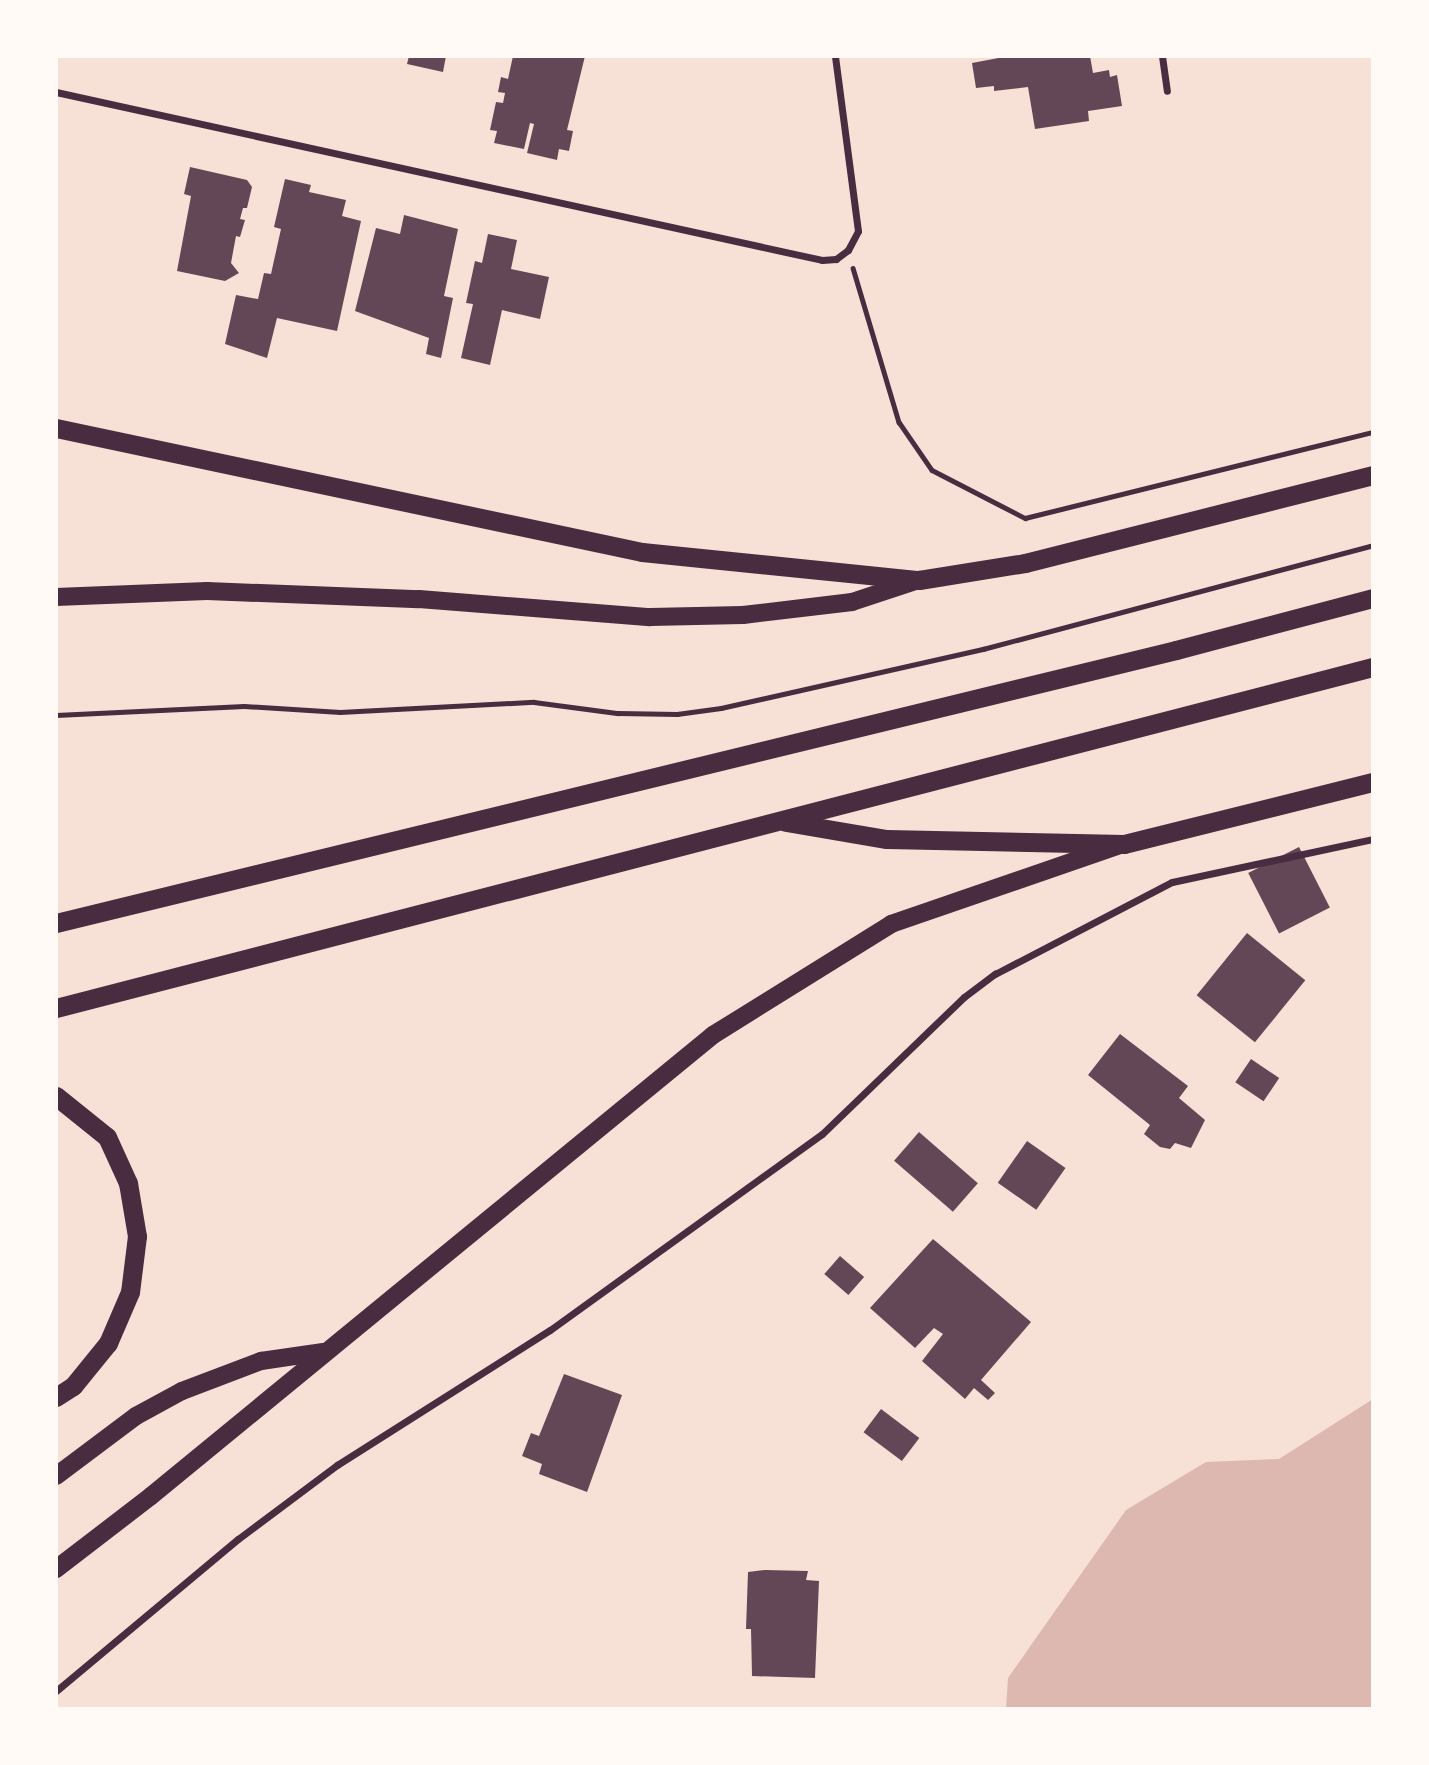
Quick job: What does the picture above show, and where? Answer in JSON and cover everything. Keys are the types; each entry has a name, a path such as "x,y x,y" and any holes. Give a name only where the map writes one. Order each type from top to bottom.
{"highway":[{"path":"56,428 642,552 919,580 1025,563 1373,475"},
{"path":"56,923 1373,598"},
{"path":"56,1008 1373,667"},
{"path":"778,821 887,839 1125,844 1373,782"},
{"path":"56,1096 107,1137 128,1183 137,1236 130,1292 108,1343 72,1387 56,1397"}],"main road":[{"path":"56,597 207,591 419,599 650,617 743,615 852,602 919,580"},
{"path":"56,1569 151,1496 648,1084 793,983 891,924 1125,844"},
{"path":"56,1476 136,1416 182,1391 261,1360 323,1352"}],"street":[{"path":"56,92 799,259 836,259 848,250 858,231 835,56"},
{"path":"1162,56 1167,91"},
{"path":"56,1691 238,1539 337,1465 550,1330 822,1134 964,997 995,974 1172,882 1373,839"}],"path":[{"path":"848,250 899,422 932,470 1025,518 1373,432"},
{"path":"56,715 244,706 340,712 534,702 618,713 677,714 721,708 983,649 1373,545"}],"shaded area":[{"path":"1373,1399 1373,1709 1006,1709 1008,1678 1126,1510 1206,1462 1279,1459"}],"building":[{"path":"409,56 446,56 443,72 407,64"},
{"path":"513,56 585,56 567,130 573,131 569,151 559,149 557,160 527,153 534,124 530,123 524,149 494,143 497,131 490,130 496,102 503,103 505,93 498,92 501,77 508,79"},
{"path":"1009,56 1090,56 1093,73 1109,70 1110,77 1117,75 1122,106 1088,111 1089,121 1035,129 1028,87 994,91 994,86 976,88 972,63"},
{"path":"190,167 247,180 252,187 247,208 243,208 240,219 245,220 240,237 236,236 231,263 239,273 225,281 177,271 191,196 184,194"},
{"path":"285,179 311,185 309,192 346,200 342,216 361,221 337,331 277,318 267,358 225,344 236,295 258,299 264,273 271,274 281,229 274,227"},
{"path":"404,215 458,229 444,296 453,298 441,358 426,354 429,338 355,311 376,228 400,234"},
{"path":"488,234 517,240 511,269 549,277 540,319 502,310 490,365 461,358 473,304 466,303 475,261 482,263"},
{"path":"1299,847 1330,908 1279,933 1248,873"},
{"path":"1247,933 1305,980 1255,1042 1197,995"},
{"path":"1120,1034 1188,1086 1179,1098 1205,1120 1191,1148 1175,1143 1170,1149 1160,1147 1144,1134 1150,1125 1088,1075"},
{"path":"1251,1059 1279,1078 1264,1101 1235,1082"},
{"path":"919,1132 978,1183 953,1212 894,1161"},
{"path":"1027,1141 1066,1168 1036,1210 998,1183"},
{"path":"933,1239 1031,1322 981,1380 995,1393 988,1400 974,1388 965,1399 922,1361 943,1334 934,1328 915,1348 870,1308"},
{"path":"840,1256 864,1277 848,1295 824,1274"},
{"path":"564,1374 622,1395 587,1492 539,1474 542,1464 522,1456 531,1433 539,1436"},
{"path":"881,1409 919,1438 902,1461 864,1432"},
{"path":"808,1571 806,1580 819,1581 815,1678 752,1676 751,1629 746,1629 748,1572"}]}
